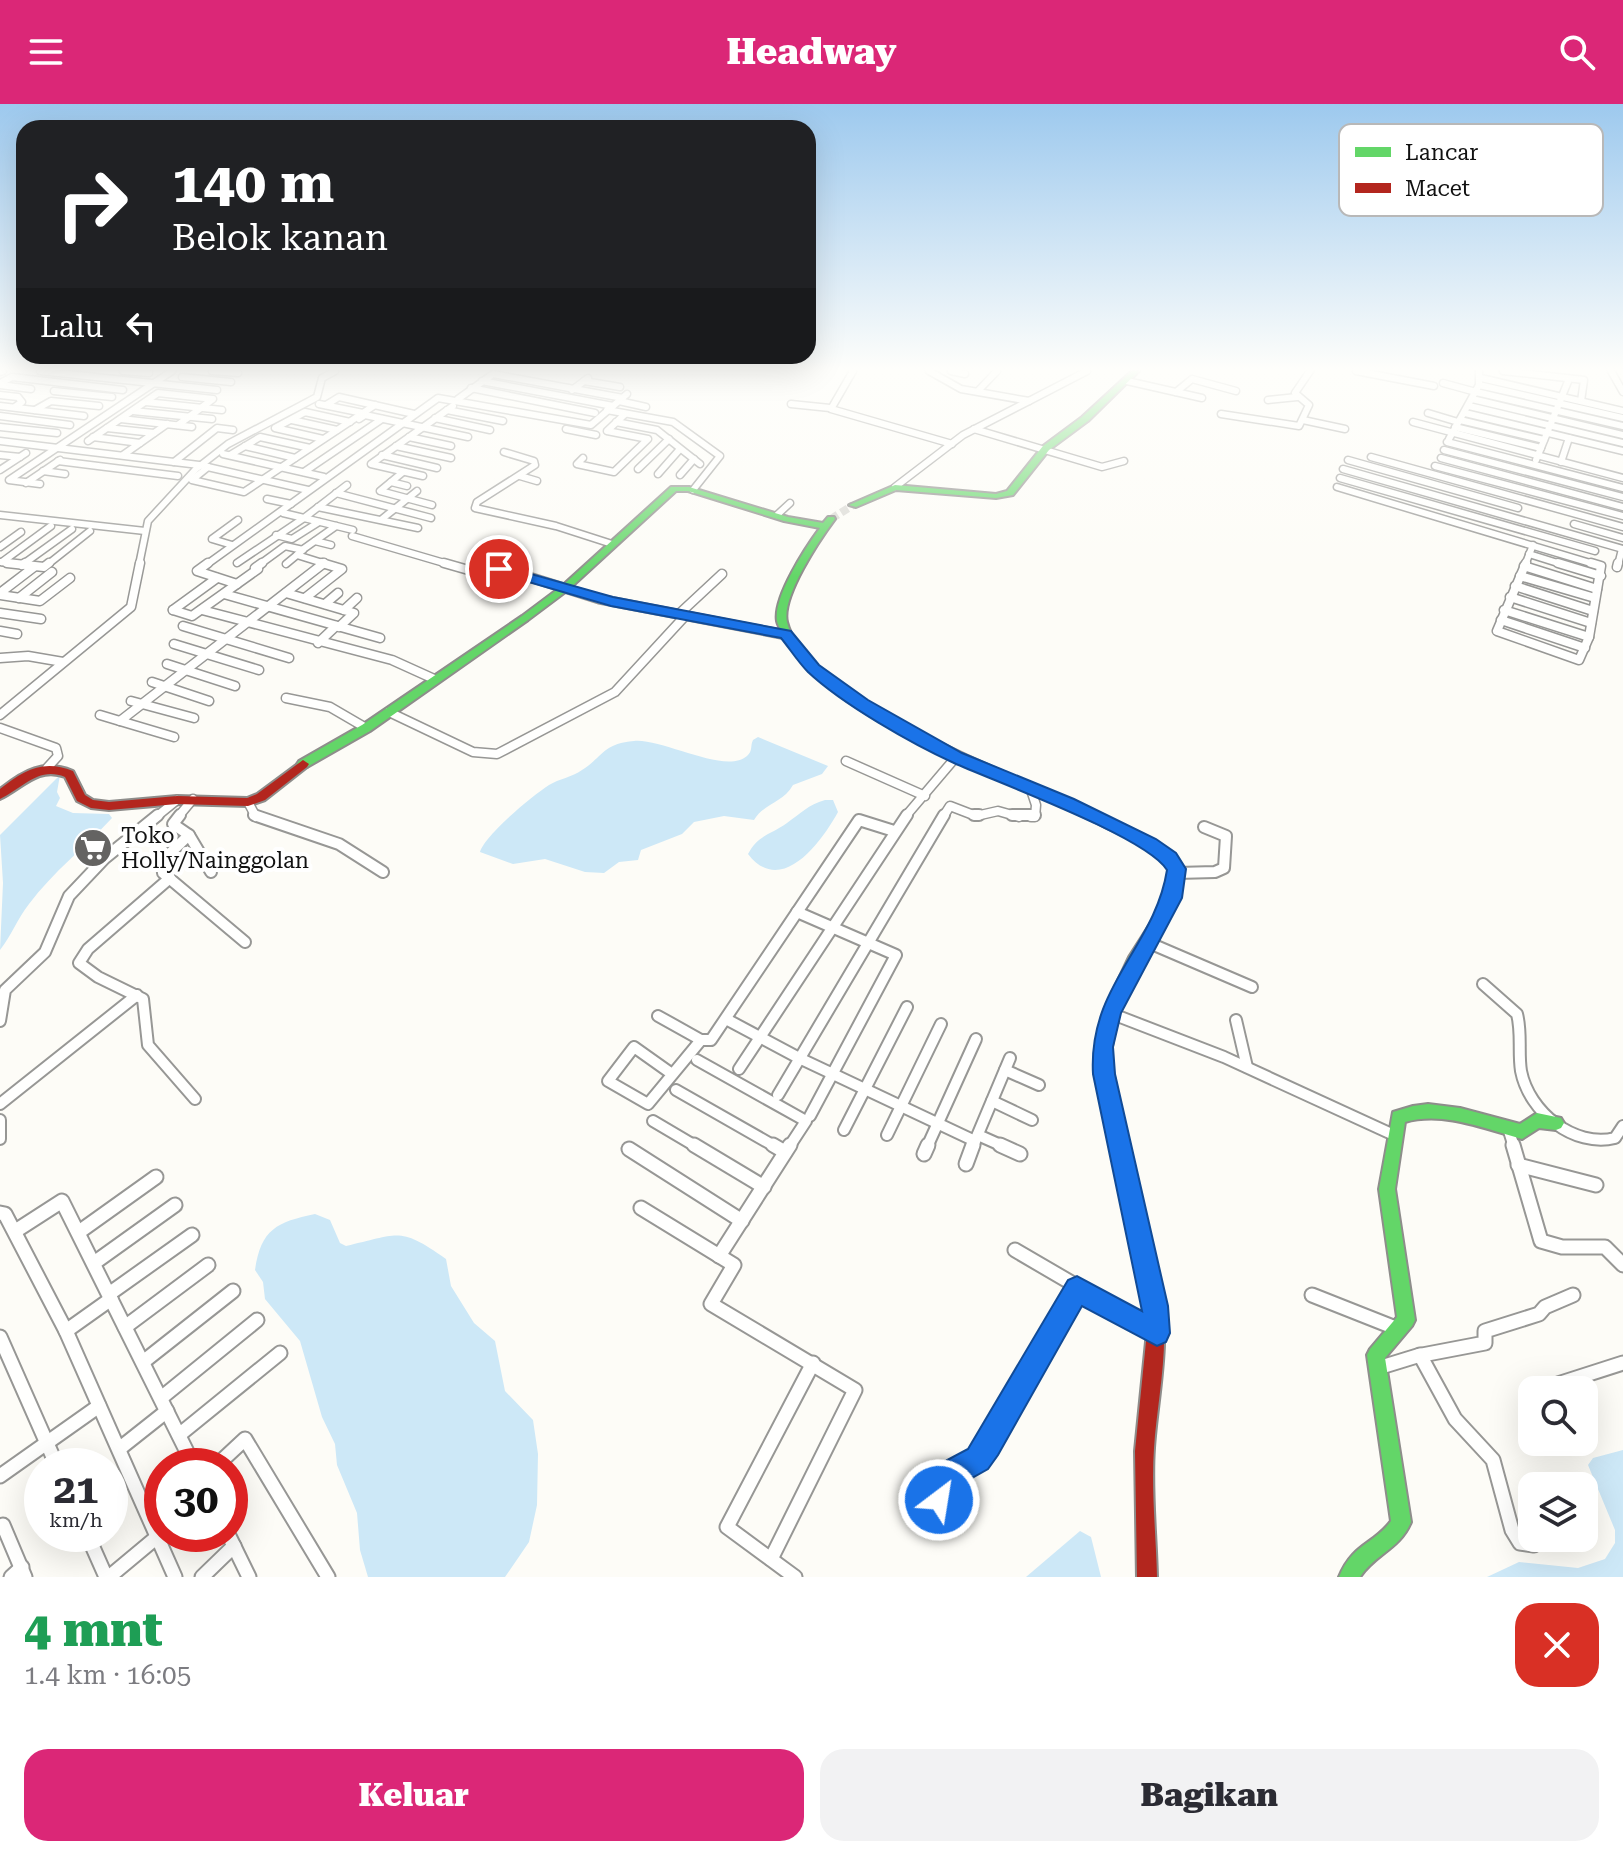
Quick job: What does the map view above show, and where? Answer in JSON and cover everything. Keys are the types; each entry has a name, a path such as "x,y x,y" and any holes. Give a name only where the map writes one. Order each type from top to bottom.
{"street":[{"path":"40,484 9,480 68,440"},
{"path":"99,440 140,443"},
{"path":"123,455 145,440"},
{"path":"174,462 203,440"},
{"path":"0,715 131,607 139,585 145,531 162,502 177,491 199,465 232,440"},
{"path":"258,440 226,454 324,477"},
{"path":"275,440 310,448"},
{"path":"208,467 192,480 241,492 325,440"},
{"path":"283,467 325,440 365,449"},
{"path":"304,472 352,440"},
{"path":"237,584 197,571 378,440"},
{"path":"405,440 372,465 423,476"},
{"path":"422,440 451,446"},
{"path":"583,458 577,464 614,472 647,440"},
{"path":"638,469 668,440"},
{"path":"670,440 697,461 680,475"},
{"path":"47,768 66,771 81,798 91,804 109,806 193,799 248,802 268,793 317,754 366,728 565,588 666,494 693,486 720,456 698,440"},
{"path":"938,440 952,444"},
{"path":"853,505 895,487 958,440"},
{"path":"1015,440 1102,467 1124,461"},
{"path":"895,487 1006,495 1056,440"},
{"path":"1471,440 1623,478"},
{"path":"1514,440 1541,448"},
{"path":"1506,538 1544,440"},
{"path":"1561,462 1568,440"},
{"path":"1576,440 1623,451"},
{"path":"0,441 199,465 308,490"},
{"path":"1411,514 1447,442 1623,488"},
{"path":"245,446 295,458"},
{"path":"396,446 451,458"},
{"path":"192,448 213,450"},
{"path":"658,474 680,449"},
{"path":"1444,450 1623,497"},
{"path":"504,452 536,463 473,506 612,544"},
{"path":"0,455 23,455 1,468"},
{"path":"382,455 437,468"},
{"path":"122,469 139,457"},
{"path":"1371,457 1623,527"},
{"path":"1441,458 1623,507"},
{"path":"26,483 61,459 178,476"},
{"path":"595,468 604,460"},
{"path":"1348,460 1518,508"},
{"path":"1435,466 1623,516"},
{"path":"1343,469 1622,549 1617,567"},
{"path":"43,471 65,474"},
{"path":"403,472 380,491 432,505"},
{"path":"520,476 537,481"},
{"path":"1340,478 1595,551"},
{"path":"391,482 407,486"},
{"path":"237,563 347,485"},
{"path":"693,486 777,515 828,522 783,606 786,635 802,657 826,679 956,757 1030,787 1157,848 1170,858 1177,873 1172,898 1110,1013 1102,1059 1155,1306 1157,1333 1144,1451 1147,1577"},
{"path":"1337,487 1411,514 1533,545 1602,567 1582,658 1576,659 1498,632 1504,610 1533,545"},
{"path":"382,519 417,491"},
{"path":"336,493 431,518"},
{"path":"267,499 291,504"},
{"path":"777,515 790,503"},
{"path":"318,507 418,528"},
{"path":"283,513 449,566 483,573 504,569 611,601 786,635"},
{"path":"0,515 145,531"},
{"path":"1571,534 1577,515"},
{"path":"232,545 212,539 238,520"},
{"path":"255,568 319,522"},
{"path":"1574,524 1623,538"},
{"path":"1,562 51,526"},
{"path":"286,564 334,527"},
{"path":"22,565 72,529"},
{"path":"1,562 45,567 90,531"},
{"path":"0,547 21,532"},
{"path":"276,535 292,539"},
{"path":"315,541 331,545"},
{"path":"1591,563 1596,541"},
{"path":"284,547 342,569 305,598"},
{"path":"1529,554 1601,576"},
{"path":"216,556 255,568"},
{"path":"120,721 324,563"},
{"path":"1524,566 1597,589"},
{"path":"0,594 34,567"},
{"path":"217,578 173,610 192,616 257,571 255,568"},
{"path":"19,598 52,572"},
{"path":"389,712 473,752 497,754 615,692 722,574"},
{"path":"1520,576 1595,598"},
{"path":"0,594 41,600 70,578"},
{"path":"0,579 16,581"},
{"path":"1515,586 1593,611"},
{"path":"286,593 354,614 318,643"},
{"path":"325,604 338,593"},
{"path":"224,594 380,638"},
{"path":"1510,597 1591,623"},
{"path":"344,610 357,598"},
{"path":"202,610 392,660 434,679"},
{"path":"1504,610 1589,637"},
{"path":"0,613 41,619"},
{"path":"1501,620 1585,648"},
{"path":"183,626 289,658"},
{"path":"0,631 17,634"},
{"path":"174,644 259,670"},
{"path":"0,658 28,656 63,662"},
{"path":"167,664 235,686"},
{"path":"152,682 209,701"},
{"path":"286,698 330,707 366,728"},
{"path":"131,701 194,718"},
{"path":"100,715 174,737"},
{"path":"0,728 56,748 58,756 47,768 20,780 0,795"},
{"path":"739,1069 894,831 956,757"},
{"path":"846,761 925,796"},
{"path":"778,1095 950,806 976,816 998,811 1021,818 1035,817 1036,805 1030,787"},
{"path":"193,799 173,824 189,835 211,872"},
{"path":"0,1021 5,990 45,952 64,904 75,889 105,858 177,800"},
{"path":"248,802 251,815 349,848 383,872"},
{"path":"658,1016 701,1040 711,1040 859,820 894,831"},
{"path":"1177,873 1215,872 1224,868 1226,836 1204,827"},
{"path":"189,835 162,861 163,873 245,942"},
{"path":"170,878 80,958 82,966 98,977 137,995 146,1007 148,1045 195,1099"},
{"path":"797,912 896,955 810,1116"},
{"path":"1147,942 1252,987"},
{"path":"1483,984 1517,1014 1522,1077 1529,1092 1556,1123 1579,1138 1599,1142 1615,1138 1623,1126"},
{"path":"0,1104 137,995"},
{"path":"844,1130 907,1007"},
{"path":"1110,1013 1247,1067 1396,1136"},
{"path":"726,1019 799,1058 938,1123 1020,1154"},
{"path":"1236,1020 1247,1067"},
{"path":"887,1135 941,1024"},
{"path":"924,1154 976,1039"},
{"path":"672,1074 634,1047 608,1081 648,1104 701,1040"},
{"path":"697,1060 806,1121 719,1256"},
{"path":"966,1164 1008,1064 1039,1085"},
{"path":"676,1090 785,1152"},
{"path":"992,1101 1032,1120"},
{"path":"1349,1577 1358,1556 1369,1546 1396,1535 1401,1522 1376,1355 1406,1320 1387,1189 1398,1117 1415,1111 1522,1132 1537,1120 1556,1123"},
{"path":"0,1120 0,1139"},
{"path":"653,1121 764,1187"},
{"path":"1508,1128 1541,1241 1551,1246 1598,1246 1616,1254 1623,1265"},
{"path":"629,1149 742,1221"},
{"path":"1518,1165 1596,1185"},
{"path":"79,1232 156,1177"},
{"path":"17,1230 62,1201 185,1448"},
{"path":"94,1263 175,1205"},
{"path":"641,1208 734,1265 711,1304 855,1390 771,1559"},
{"path":"0,1213 5,1214 17,1230 119,1448"},
{"path":"66,1331 192,1235"},
{"path":"1015,1250 1157,1333"},
{"path":"125,1327 208,1265"},
{"path":"934,1518 946,1476 978,1459 1077,1289"},
{"path":"143,1362 233,1291"},
{"path":"1312,1295 1398,1329"},
{"path":"1378,1368 1410,1355 1485,1343 1485,1331 1539,1314 1545,1307 1573,1295"},
{"path":"120,1448 257,1320"},
{"path":"0,1337 49,1448"},
{"path":"179,1435 280,1353"},
{"path":"1420,1355 1455,1419 1493,1460 1512,1530 1518,1540"},
{"path":"795,1577 727,1527 813,1363"},
{"path":"1583,1376 1623,1363"},
{"path":"0,1476 99,1406"},
{"path":"235,1448 245,1439 328,1577"},
{"path":"128,1470 144,1507"},
{"path":"0,1528 3,1525 20,1574"},
{"path":"96,1552 108,1577 144,1548"},
{"path":"164,1552 175,1577"},
{"path":"202,1577 222,1552"},
{"path":"237,1552 249,1577"}],"water":[{"path":"758,737 828,766 822,774 793,785 754,820 724,816 694,822 682,834 641,850 638,860 619,862 604,873 585,872 545,859 513,864 480,852 500,826 532,798 549,785 582,770 615,745 646,742 709,759 737,761 749,754 753,740"},
{"path":"60,775 57,792 60,798 56,806 73,813 109,814 112,818 38,892 0,950 3,883 0,835"},
{"path":"825,800 833,800 838,812 821,838 799,861 774,870 761,866 748,854 760,839"},
{"path":"315,1214 330,1220 340,1243 346,1246 389,1236 408,1237 446,1259 451,1286 474,1323 495,1341 505,1391 533,1420 538,1454 537,1505 529,1542 505,1577 368,1577 360,1550 357,1513 337,1465 335,1444 322,1417 300,1341 265,1299 263,1282 255,1270 262,1245 273,1230 290,1220"},
{"path":"1623,1450 1623,1577 1487,1577 1519,1562 1578,1568 1605,1559 1615,1543 1615,1530 1598,1489 1598,1472 1591,1472 1588,1465 1593,1458"},
{"path":"1080,1531 1091,1537 1101,1577 1026,1577"}],"tunnel":[{"path":"831,519 853,505"}],"traffic: fast":[{"path":"853,505 895,487 996,496 1010,493 1046,448 1057,440"},
{"path":"303,764 366,728 525,618 565,588 674,489 689,489 787,519 825,526"},
{"path":"831,519 799,568 785,599 782,622 796,651 824,679 903,730 1074,806 1150,844 1170,858 1177,869 1172,900 1134,961 1112,1008 1103,1057 1150,1289"},
{"path":"1349,1577 1362,1558 1391,1536 1401,1522 1376,1355 1406,1320 1387,1189 1398,1117 1413,1113 1444,1113 1522,1132 1537,1120 1556,1123"}],"traffic: jam":[{"path":"0,795 33,773 50,769 69,774 81,798 91,804 109,806 177,800 248,802 261,797 303,764"},
{"path":"1147,1577 1144,1451 1157,1322 1150,1289"}],"place":[{"name":"Toko Holly/Nainggolan","path":"93,848"}],"route":[{"path":"499,569 599,599 786,635 813,668 863,704 956,757 1068,803 1150,844 1170,858 1177,869 1177,885 1172,898 1123,983 1110,1013 1102,1047 1104,1074 1155,1306 1157,1333 1077,1289 1042,1345 988,1445 978,1459 946,1476 939,1500"}]}
